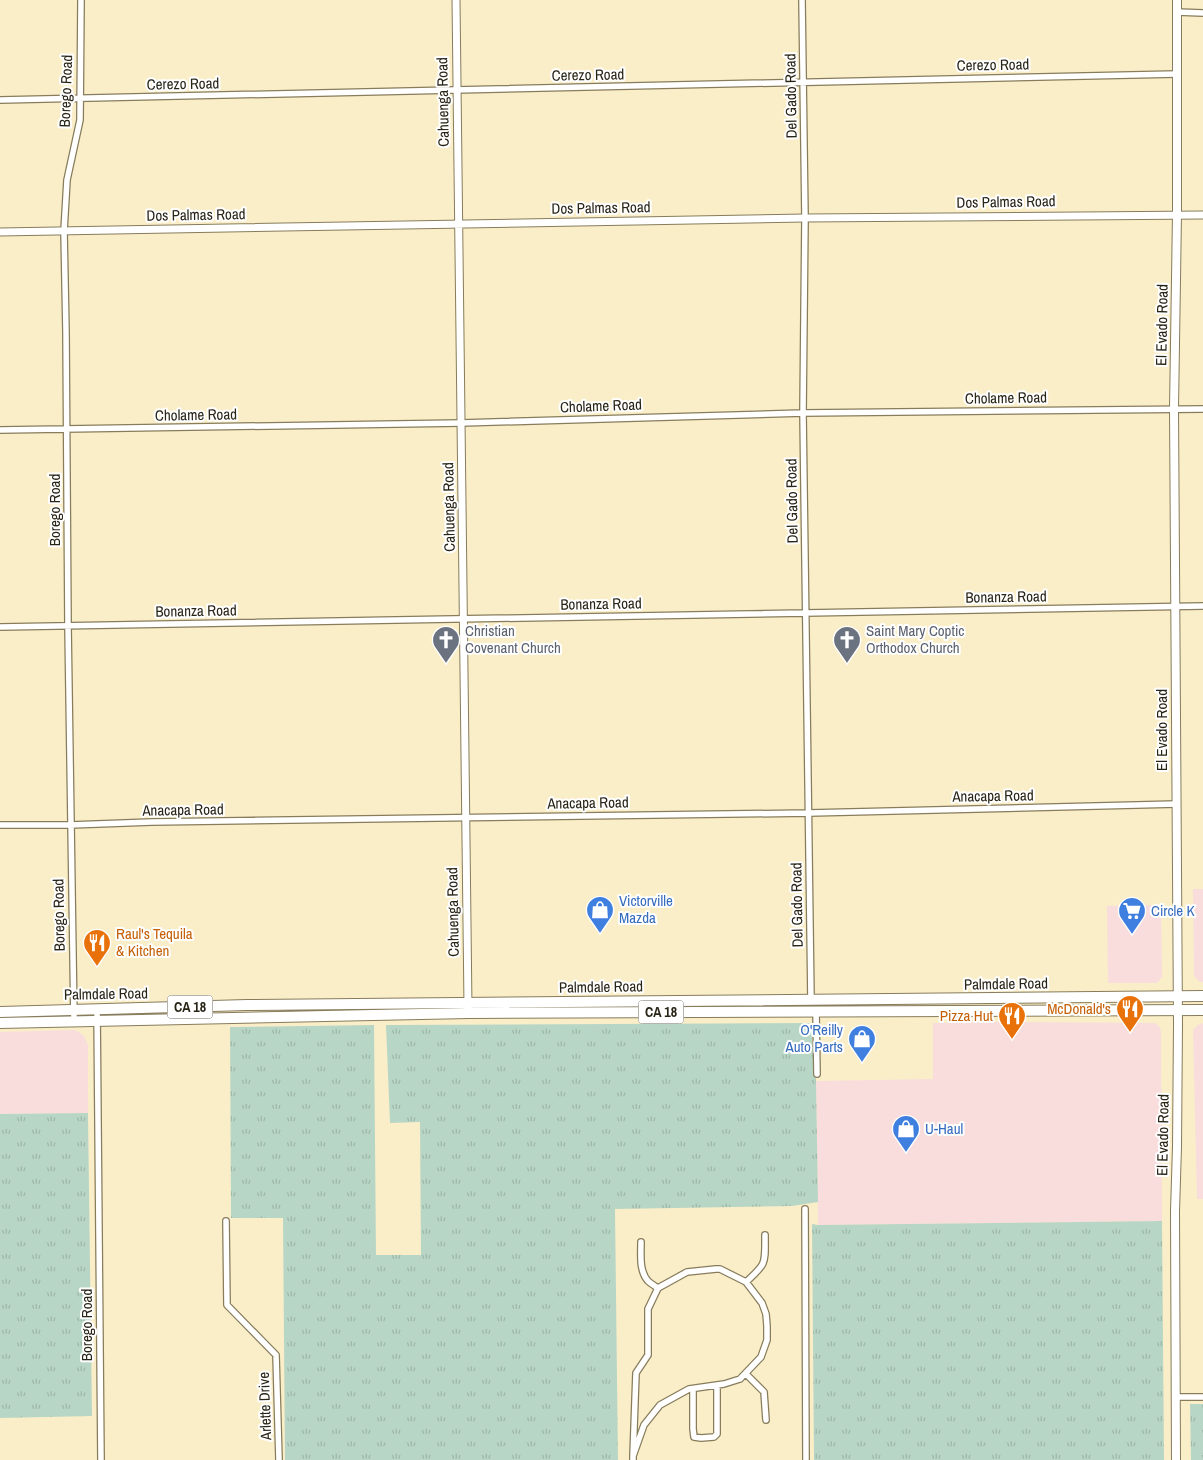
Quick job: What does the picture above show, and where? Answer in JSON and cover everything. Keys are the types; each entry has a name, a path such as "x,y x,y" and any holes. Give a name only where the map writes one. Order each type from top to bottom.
{"highway":[{"name":"Palmdale Road","path":"468,1008 1203,996"},
{"name":"Palmdale Road","path":"0,1023 74,1021 97,1015 247,1005 816,1011 1203,1010"},
{"name":"Palmdale Road","path":"0,1012 74,1010 97,1015"}],"main road":[{"name":"El Evado Road","path":"1176,1460 1174,1211 1177,1147 1178,997 1174,408 1178,214 1177,0"}],"street":[{"name":"Borego Road","path":"74,1021 70,825 64,232 67,180 80,120 81,0"},
{"name":"Cahuenga Road","path":"456,0 468,1008"},
{"name":"Del Gado Road","path":"802,0 805,218 803,413 811,1001"},
{"path":"1177,12 1203,13"},
{"name":"Cerezo Road","path":"0,100 1177,74"},
{"name":"Dos Palmas Road","path":"0,232 805,218 1203,215"},
{"name":"Cholame Road","path":"0,430 462,423 803,413 1203,409"},
{"name":"Bonanza Road","path":"0,627 1203,606"},
{"name":"Anacapa Road","path":"0,825 809,813 1177,804"},
{"path":"816,1011 817,1074"},
{"name":"Borego Road","path":"97,1015 101,1460"},
{"path":"805,1209 806,1460"},
{"name":"Arlette Drive","path":"226,1221 227,1305 276,1355 279,1460"},
{"path":"746,1282 764,1264 765,1235"},
{"path":"641,1242 643,1272 648,1281 658,1288"},
{"path":"716,1269 720,1269 746,1282 762,1303 766,1314 768,1326 767,1340 761,1357 740,1379 689,1389 660,1405 644,1426 633,1458 636,1373 648,1355 648,1309 658,1288 687,1272 716,1269"},
{"path":"746,1374 764,1392 766,1420"},
{"path":"693,1389 694,1437 714,1438 716,1434 717,1385"},
{"path":"1176,1397 1203,1397"}],"shaded area":[{"path":"1193,889 1203,889 1203,982 1200,982 1194,976"},
{"path":"1161,905 1162,977 1157,983 1108,983 1107,906"},
{"path":"933,1023 1155,1023 1160,1027 1162,1221 818,1225 816,1081 933,1079"},
{"path":"1203,1023 1203,1199 1197,1199 1193,1030"},
{"path":"73,1030 84,1036 88,1045 88,1113 0,1114 0,1032"}],"green space":[{"path":"811,1023 816,1081 818,1202 792,1206 615,1209 618,1460 285,1460 283,1218 231,1218 230,1027 374,1025 376,1255 421,1255 420,1122 390,1123 386,1025"},
{"path":"88,1113 92,1416 0,1418 0,1114"},
{"path":"1162,1221 1164,1460 814,1460 812,1224"},
{"path":"1190,1404 1203,1404 1203,1460 1191,1460"}],"place":[{"name":"Christian Covenant Church","path":"446,664"},
{"name":"Saint Mary Coptic Orthodox Church","path":"847,664"},
{"name":"Victorville Mazda","path":"600,934"},
{"name":"Circle K","path":"1132,935"},
{"name":"Raul's Tequila & Kitchen","path":"97,967"},
{"name":"McDonald's","path":"1130,1033"},
{"name":"Pizza Hut","path":"1012,1040"},
{"name":"O'Reilly Auto Parts","path":"862,1063"},
{"name":"U-Haul","path":"906,1153"}]}
